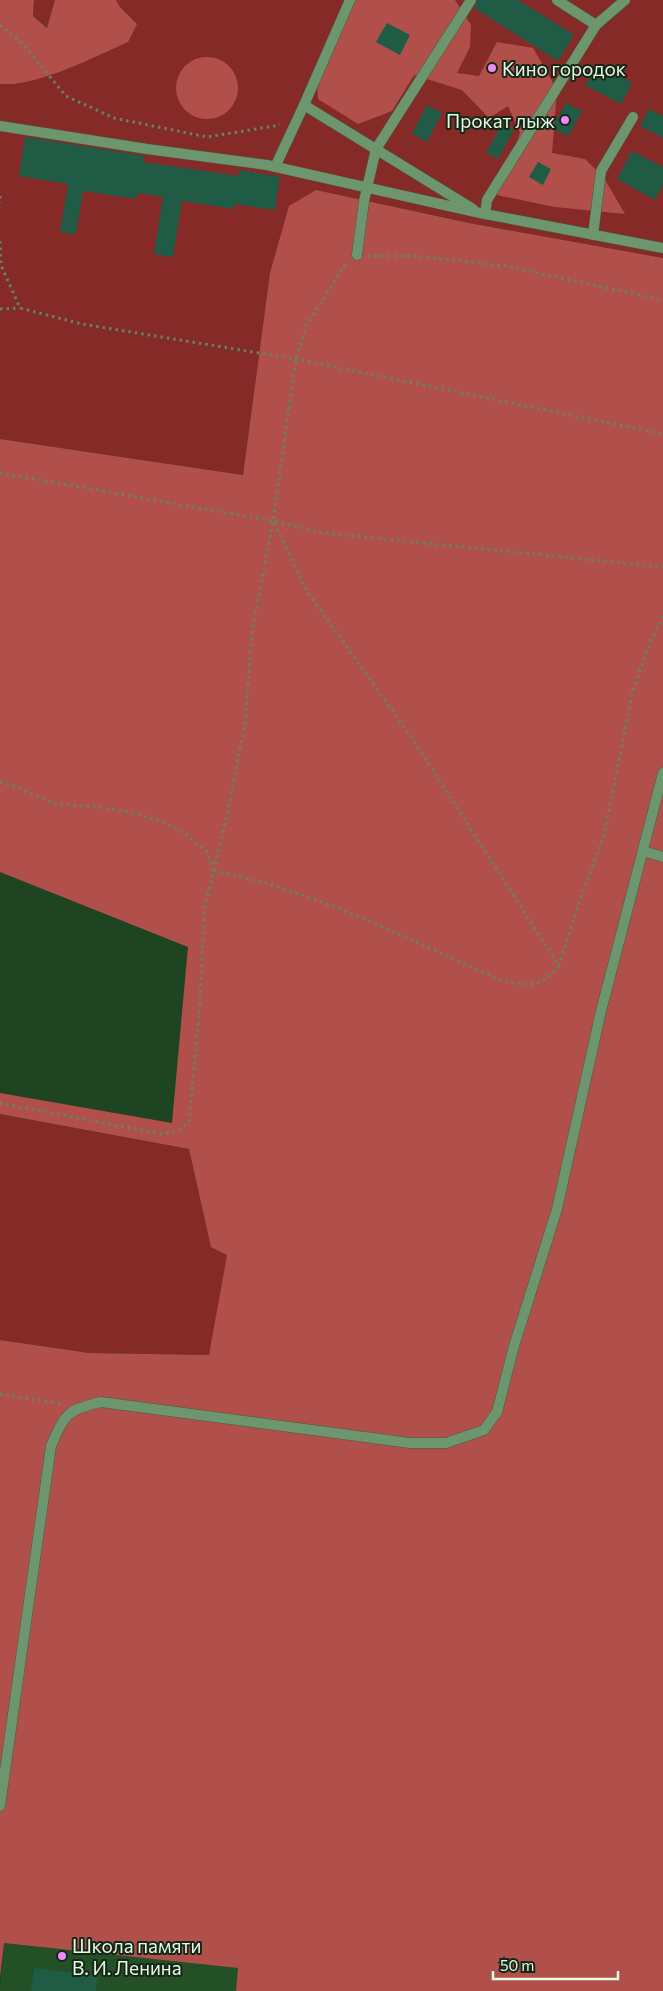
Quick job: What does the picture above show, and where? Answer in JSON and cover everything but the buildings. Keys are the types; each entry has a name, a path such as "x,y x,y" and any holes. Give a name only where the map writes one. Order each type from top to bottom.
{"lane":[{"path":"275,167 350,0"},
{"path":"357,255 367,188 376,149 471,0"},
{"path":"558,0 596,25"},
{"path":"483,214 487,200 596,25 625,0"},
{"path":"304,105 483,214"},
{"path":"593,235 601,171 633,117"},
{"path":"0,126 275,167 483,214 663,248"},
{"path":"0,1806 51,1446 64,1417 80,1406 101,1402 410,1442 446,1443 484,1430 497,1412 514,1346 557,1209 601,1011 663,773"},
{"path":"643,851 663,857"}],"path":[{"path":"0,25 21,42 66,96 114,118 207,137 296,122"},
{"path":"0,196 0,203"},
{"path":"0,241 1,265 20,308"},
{"path":"0,1103 161,1134 180,1130 189,1121 200,1003 204,911 245,724 252,632 273,521 296,359 306,326 345,263 357,255 415,256 505,266 663,300"},
{"path":"0,309 20,308 82,324 296,359 663,434"},
{"path":"0,473 273,521 324,533 663,567"},
{"path":"273,521 306,590 414,741 559,966"},
{"path":"214,871 235,875 325,904 498,979 534,984 547,980 559,966 577,908 604,835 633,690 651,640 663,616"},
{"path":"0,782 54,804 125,811 162,822 186,834 207,852 214,871"},
{"path":"0,1394 80,1406"}],"shaded area":[{"path":"0,0 34,0 33,16 47,28 55,0 116,0 120,7 137,24 128,42 82,63 31,81 0,84"},
{"path":"34,0 55,0 48,28 33,16"},
{"path":"116,0 663,0 663,258 469,223 316,190 270,273 243,475 0,439 0,84 8,85 137,24 120,7"},
{"path":"355,0 455,0 471,25 470,47 457,73 479,76 497,42 533,48 557,90 552,153 585,159 604,178 625,214 555,207 497,195 520,133 508,106 489,118 462,90 414,75 392,111 358,124 318,99 317,79"},
{"path":"207,57 219,60 229,66 235,76 238,88 235,100 229,110 219,116 207,119 195,116 185,110 179,100 176,88 179,76 185,66 195,60"},
{"path":"316,190 469,223 663,258 663,1991 236,1991 238,1968 4,1943 0,1977 0,1340 89,1353 209,1355 227,1255 211,1247 189,1149 0,1114 0,1093 172,1123 188,947 0,872 0,439 243,475 270,273 289,206"},
{"path":"0,1114 189,1149 211,1246 227,1255 210,1355 89,1353 0,1340"},
{"name":"Школа памяти В. И. Ленина","path":"4,1943 238,1968 236,1991 0,1991"}],"place":[{"name":"Кино городок","path":"492,68"},
{"name":"Прокат лыж","path":"565,120"},
{"name":"Школа памяти В. И. Ленина","path":"62,1956"}]}
